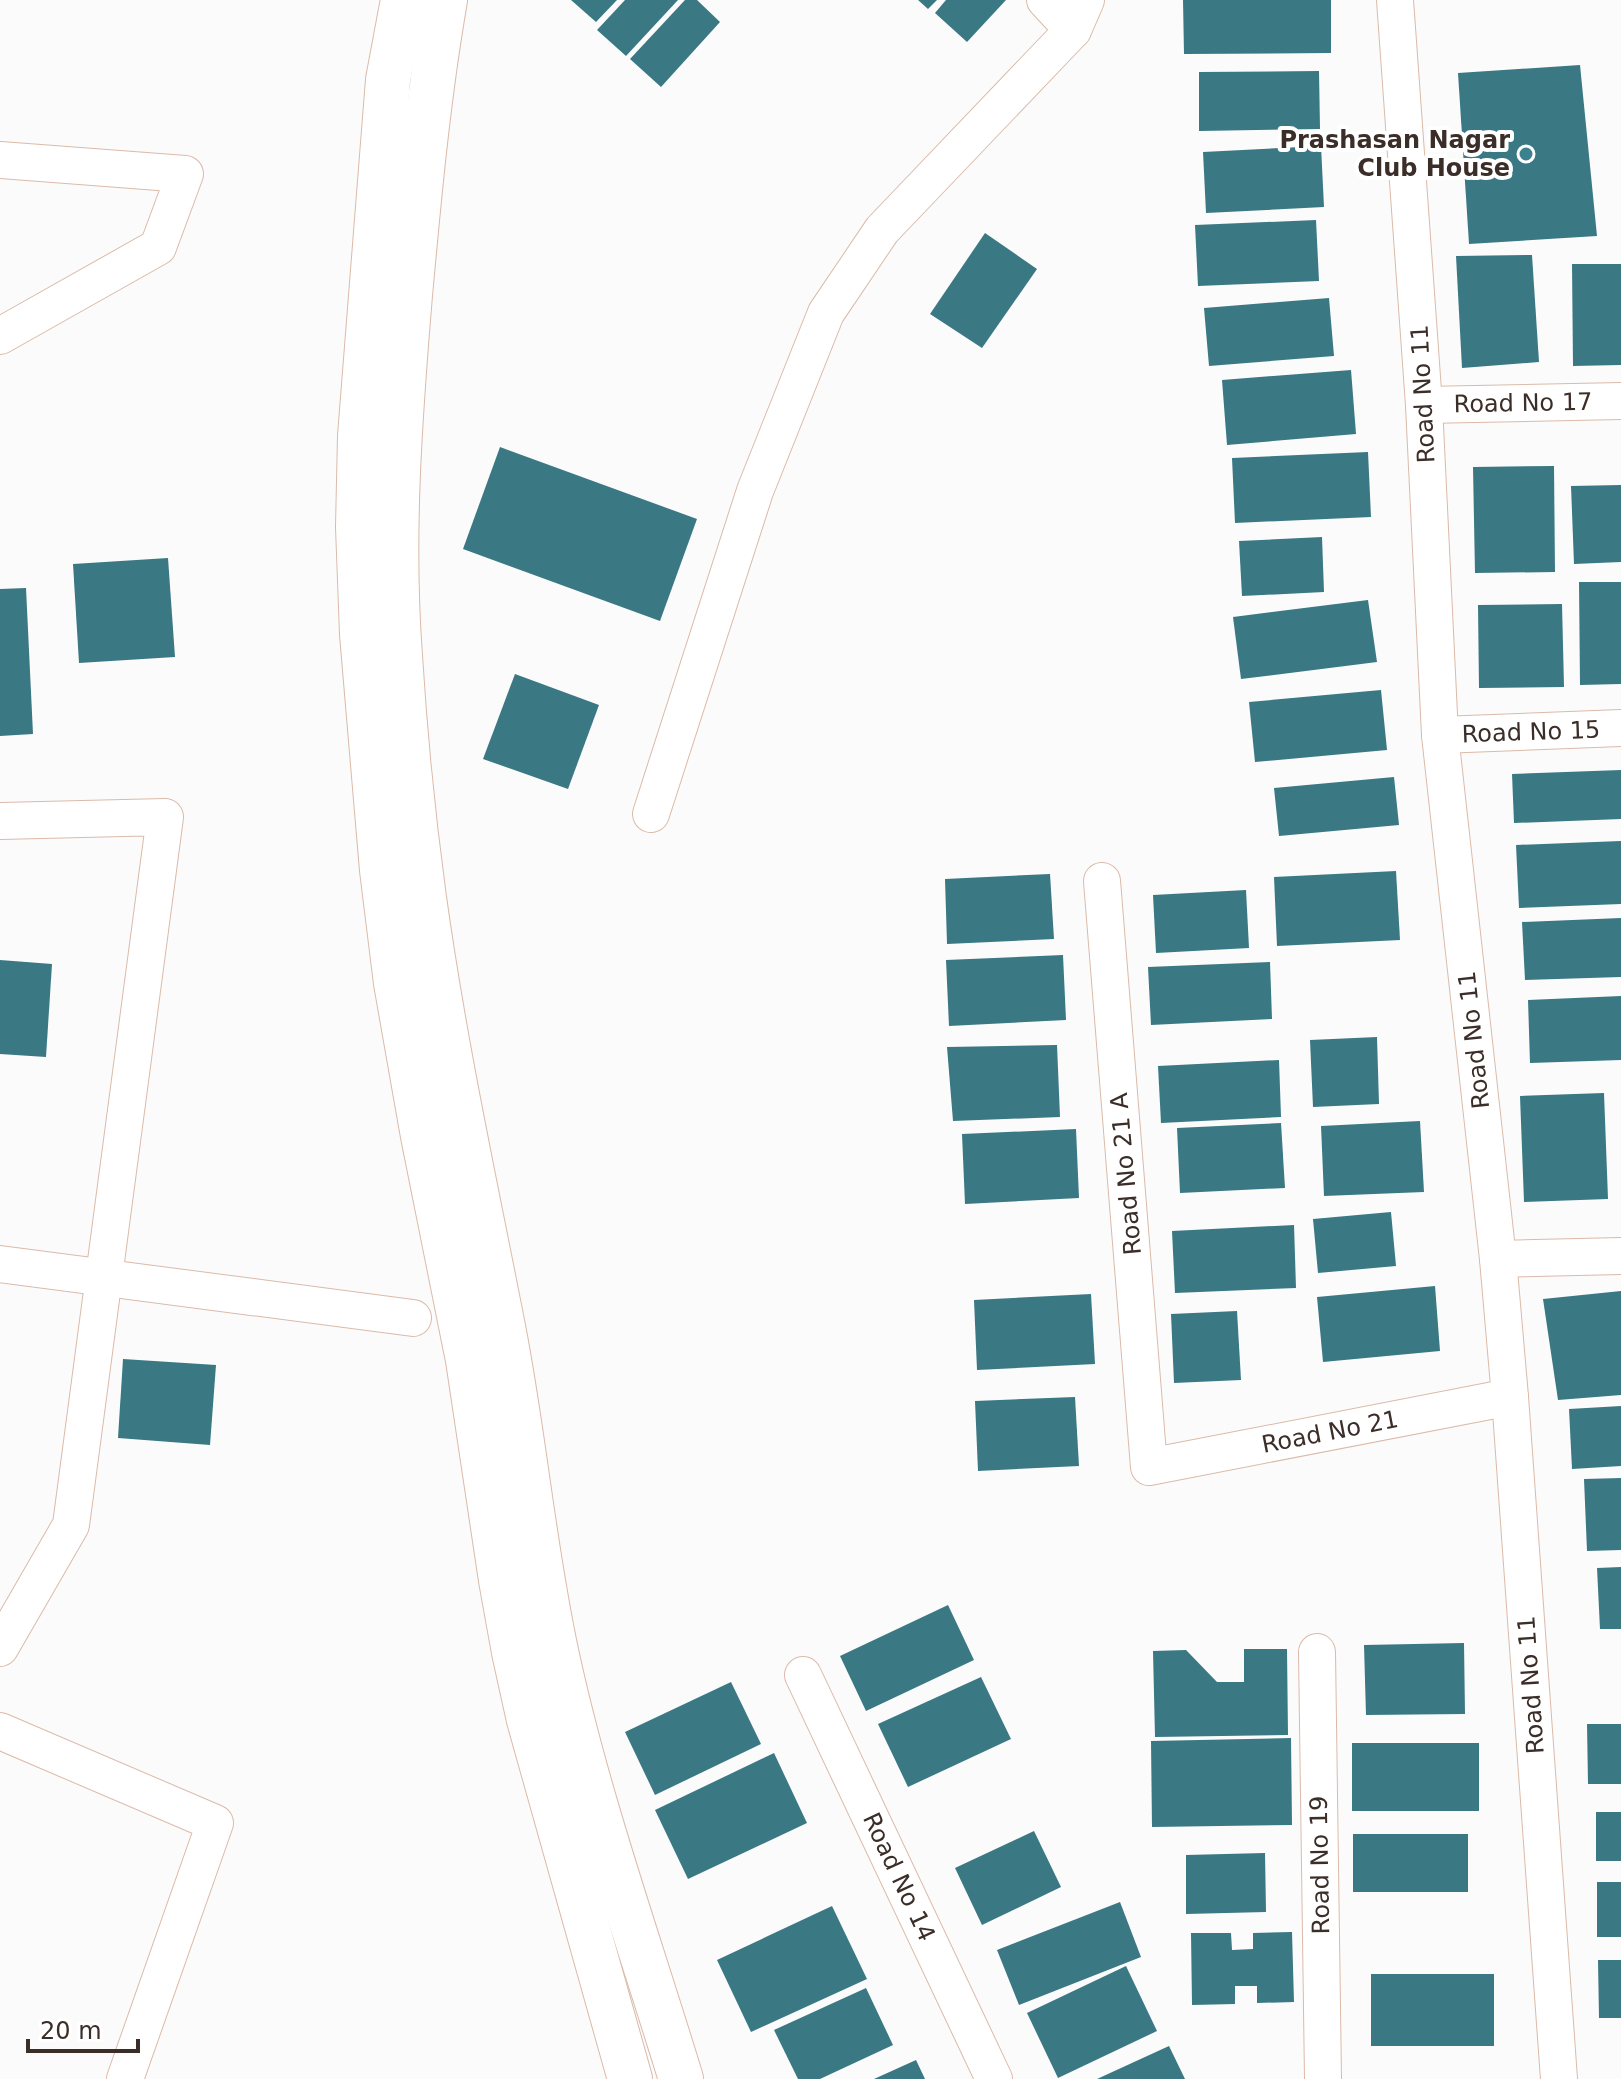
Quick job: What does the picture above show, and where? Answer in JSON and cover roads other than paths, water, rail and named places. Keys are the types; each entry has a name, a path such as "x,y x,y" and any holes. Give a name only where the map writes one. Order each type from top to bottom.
{"street":[{"path":"403,0 388,80 360,436 358,527 363,650 382,870 401,1012 468,1360 514,1652 529,1720 630,2079"},
{"path":"445,0 434,61 400,417 397,547 399,650 411,792 424,900 443,1013 512,1375 539,1561 557,1654 590,1780 681,2079"},
{"path":"651,814 755,491 826,313 882,230 1080,15 1045,0"},
{"name":"Road No 11","path":"1395,0 1424,405 1440,735 1498,1259 1559,2079"},
{"path":"0,160 185,174 158,247 0,336"},
{"name":"Road No 17","path":"1424,405 1621,401"},
{"name":"Road No 15","path":"1440,735 1621,728"},
{"path":"0,821 165,817 71,1525 0,1648"},
{"name":"Road No 21 A","path":"1102,881 1149,1467"},
{"path":"1498,1259 1621,1256"},
{"path":"0,1264 413,1318"},
{"name":"Road No 21","path":"1149,1467 1510,1397"},
{"name":"Road No 19","path":"1317,1652 1323,2079"},
{"name":"Road No 14","path":"803,1675 994,2079"},
{"path":"0,1731 215,1823 125,2079"}],"place":[{"name":"Prashasan Nagar Club House","path":"1526,154"}]}
